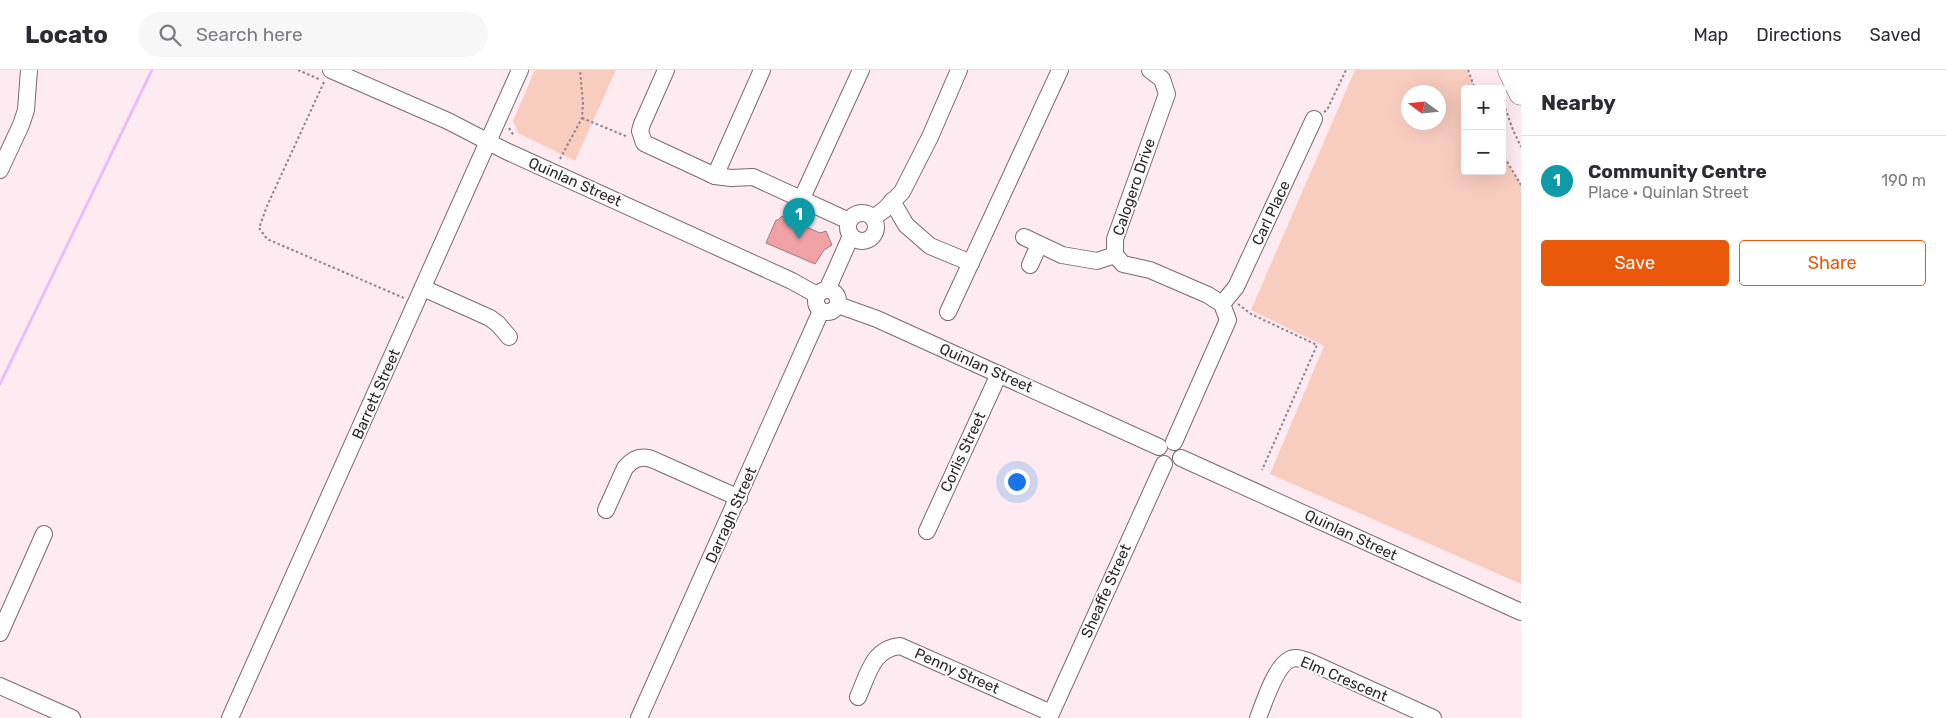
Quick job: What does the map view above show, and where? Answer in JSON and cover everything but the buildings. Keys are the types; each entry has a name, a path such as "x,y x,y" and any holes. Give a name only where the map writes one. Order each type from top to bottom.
{"highway":[{"path":"1510,70 1521,93"}],"street":[{"path":"0,170 22,125 26,110 29,70"},
{"name":"Barrett Street","path":"230,718 520,70"},
{"path":"666,70 640,132 642,138 650,146 715,176 730,178 753,177 802,198 854,233 870,238 876,226 873,218 865,213 855,214 854,233"},
{"path":"715,176 762,70"},
{"path":"802,198 861,70"},
{"path":"873,218 902,192 926,145 959,70"},
{"path":"948,312 1060,70"},
{"name":"Calogero Drive","path":"1150,70 1162,79 1167,94 1115,240 1115,255 1123,264 1150,270 1208,295 1225,300"},
{"name":"Quinlan Street","path":"327,76 448,121 489,142 828,299 1166,445"},
{"name":"Carl Place","path":"1225,300 1236,287 1314,119"},
{"path":"892,201 906,225 930,246 971,263"},
{"name":"Darragh Street","path":"639,718 828,299 854,233"},
{"path":"1024,237 1062,255 1097,261 1115,255"},
{"path":"1030,265 1039,245"},
{"path":"423,288 490,318 498,324 509,338"},
{"path":"1166,445 1180,447 1181,458 1172,465 1164,464 1157,455 1166,445 1228,320 1225,300"},
{"name":"Corlis Street","path":"927,531 999,374"},
{"path":"606,510 625,468 629,462 641,457 648,457 739,498"},
{"name":"Quinlan Street","path":"1181,458 1521,612"},
{"name":"Sheaffe Street","path":"1050,716 1164,464"},
{"path":"0,633 44,534"},
{"name":"Penny Street","path":"858,697 876,659 882,651 890,647 900,646 1050,716"},
{"name":"Elm Crescent","path":"1258,718 1281,668 1288,660 1296,658 1308,661 1414,714 1433,718"},
{"path":"0,686 72,718"}],"path":[{"path":"560,160 582,118 583,103 580,70"},
{"path":"1314,119 1327,110 1346,70"},
{"path":"1468,70 1474,85"},
{"path":"327,76 266,206 259,228 267,239 416,304"},
{"path":"1506,110 1521,147"},
{"path":"582,118 635,140 642,138"},
{"path":"508,126 514,136"},
{"path":"1506,160 1521,185"},
{"path":"1225,300 1250,314 1317,345 1262,470"}],"shaded area":[{"path":"535,70 616,70 575,161 518,133 513,121"},
{"path":"1355,70 1466,70 1474,85 1461,85 1461,175 1506,175 1506,160 1521,184 1521,584 1270,474 1324,346 1251,310"}],"waterway":[{"path":"0,384 152,70"}],"place":[{"name":"Community Centre","path":"799,239"}]}
